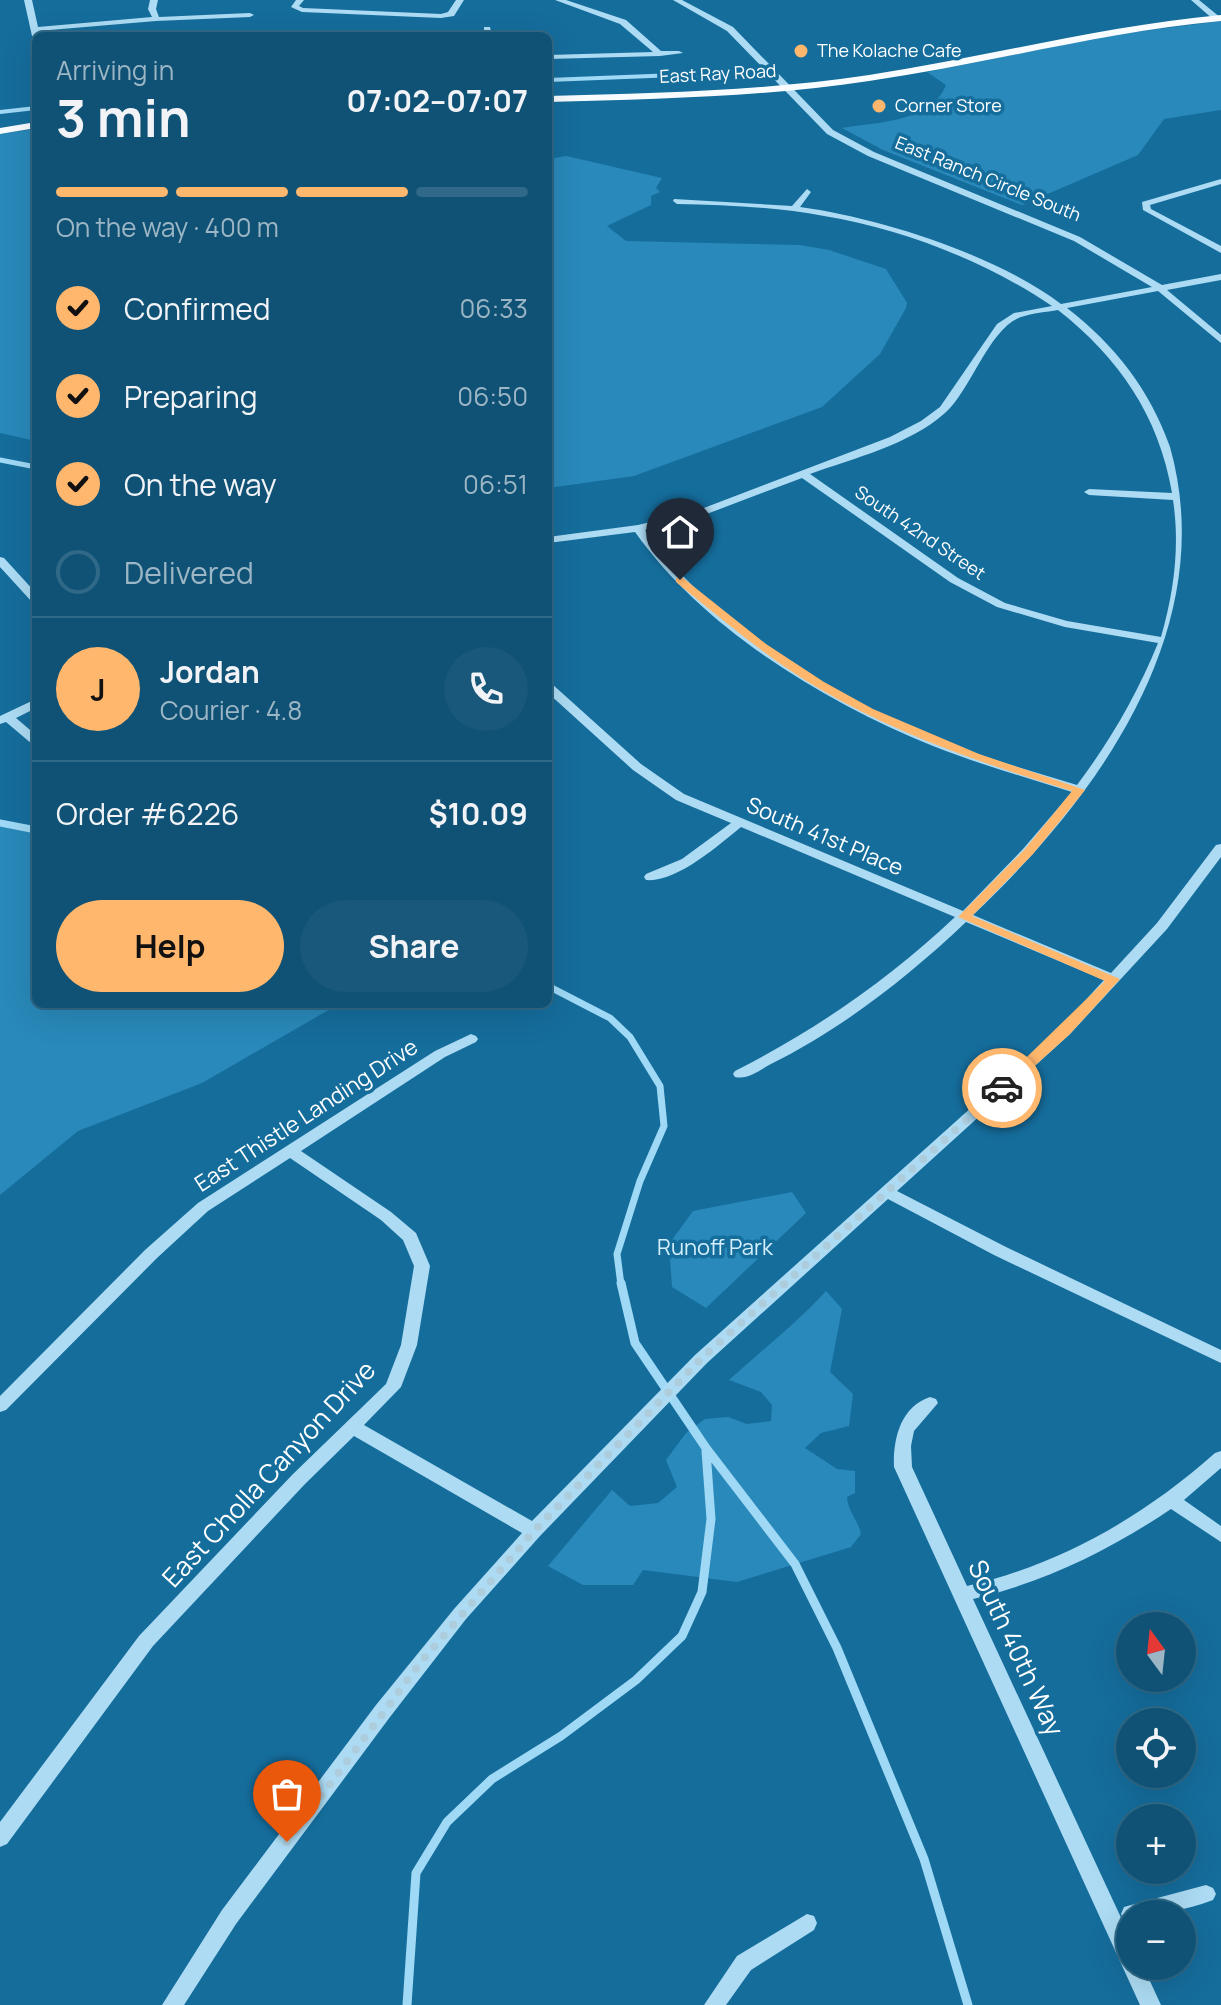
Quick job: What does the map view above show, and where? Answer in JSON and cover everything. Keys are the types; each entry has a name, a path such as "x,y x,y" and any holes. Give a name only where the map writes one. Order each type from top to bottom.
{"main road":[{"name":"East Ray Road","path":"552,89 782,83 1114,19 1206,9 1220,15"},
{"name":"East Ray Road","path":"552,99 885,75 1130,28 1220,15"},
{"path":"0,121 32,117"},
{"path":"0,131 32,126"}],"street":[{"path":"28,0 36,32 156,19 250,15"},
{"path":"154,0 152,9 156,19"},
{"path":"300,0 295,7 302,10 441,16 451,14 460,0"},
{"path":"559,0 623,22 660,54"},
{"name":"East Ranch Circle South","path":"677,0 730,29 817,120 846,142 1065,233 1160,288 1221,340"},
{"path":"1195,0 1206,9"},
{"path":"552,57 679,53"},
{"path":"1221,181 1145,204 1147,210 1221,250"},
{"path":"795,208 807,192"},
{"path":"677,201 795,208 863,221 1010,274 1061,306 1101,341 1140,390 1165,444 1179,497 1182,571 1165,641 1134,708 1079,790 1029,851 964,917 899,974 793,1047 740,1074"},
{"path":"552,539 638,528 700,513 894,439 925,423 957,394 1007,320 1032,311 1221,277"},
{"name":"South 42nd Street","path":"803,474 954,580 1001,605 1065,624 1165,641"},
{"path":"1089,492 1179,497"},
{"path":"638,528 680,580 762,646 820,685 918,735 1079,790"},
{"path":"0,560 32,596"},
{"name":"South 41st Place","path":"552,691 637,767 680,797 737,824 1114,979"},
{"path":"32,705 4,719 32,738"},
{"path":"651,877 675,870 695,859 737,824"},
{"path":"172,2005 229,1917 383,1711 460,1614 534,1531 701,1359 1065,1031 1162,926 1221,848"},
{"name":"East Thistle Landing Drive","path":"0,1406 121,1284 203,1207 440,1054 471,1039"},
{"name":"East Cholla Canyon Drive","path":"0,1838 146,1641 299,1479 393,1387 409,1345 422,1266 410,1237 386,1216 291,1151"},
{"path":"887,1192 1000,1251 1221,1357"},
{"name":"South 40th Way","path":"930,1403 912,1418 902,1434 903,1467 961,1595 1116,1900"},
{"path":"353,1427 534,1531"},
{"path":"961,1595 987,1590 1063,1561 1112,1537 1196,1483 1221,1458"},
{"path":"1171,1500 1221,1535"},
{"path":"1184,1900 1206,1894"},
{"path":"714,2005 744,1963 807,1923"},
{"path":"1139,1980 1151,2005"}],"green space":[{"path":"1221,21 1221,110 1164,119 1138,155 1022,205 883,150 842,128 886,122 928,107 939,98 946,85 927,72 1113,35"},
{"path":"32,130 32,440 0,433 0,134"},
{"path":"566,156 662,178 656,188 660,192 651,196 651,205 607,226 626,241 800,245 829,250 886,269 907,303 906,308 880,354 822,407 634,476 552,487 552,158"},
{"path":"0,820 32,825 32,1008 332,1008 202,1083 78,1131 0,1195"},
{"name":"Runoff Park","path":"792,1192 806,1213 706,1308 672,1287 669,1244 693,1211"},
{"path":"826,1291 842,1309 830,1372 853,1394 849,1426 821,1433 805,1448 837,1469 855,1471 855,1493 847,1497 861,1534 851,1547 737,1582 643,1570 633,1585 583,1585 548,1566 612,1490 630,1506 658,1503 677,1487 666,1460 686,1433 705,1419 728,1417 747,1424 771,1421 772,1405 761,1392 729,1380"}],"waterway":[{"path":"552,80 702,74 743,67"},
{"path":"0,112 32,108"},
{"path":"0,460 32,466"},
{"path":"0,823 32,829"},
{"path":"552,988 610,1018 630,1037 660,1086 664,1126 640,1181 617,1254 621,1285"},
{"path":"621,1283 635,1343 706,1448 795,1564 837,1648 924,1859 968,2005"},
{"path":"407,2005 416,1873 447,1822 492,1779 561,1736 636,1680 682,1636 702,1592 711,1519 706,1451"}],"way so far":[{"path":"287,1842 421,1662 534,1531 701,1359 1002,1088"}],"place":[{"name":"The Kolache Cafe","path":"801,51"},
{"name":"Corner Store","path":"879,106"}],"route":[{"path":"680,580 762,646 820,685 869,712 975,757 1079,790 1029,851 964,917 1114,979 1065,1031 1002,1088"}]}
